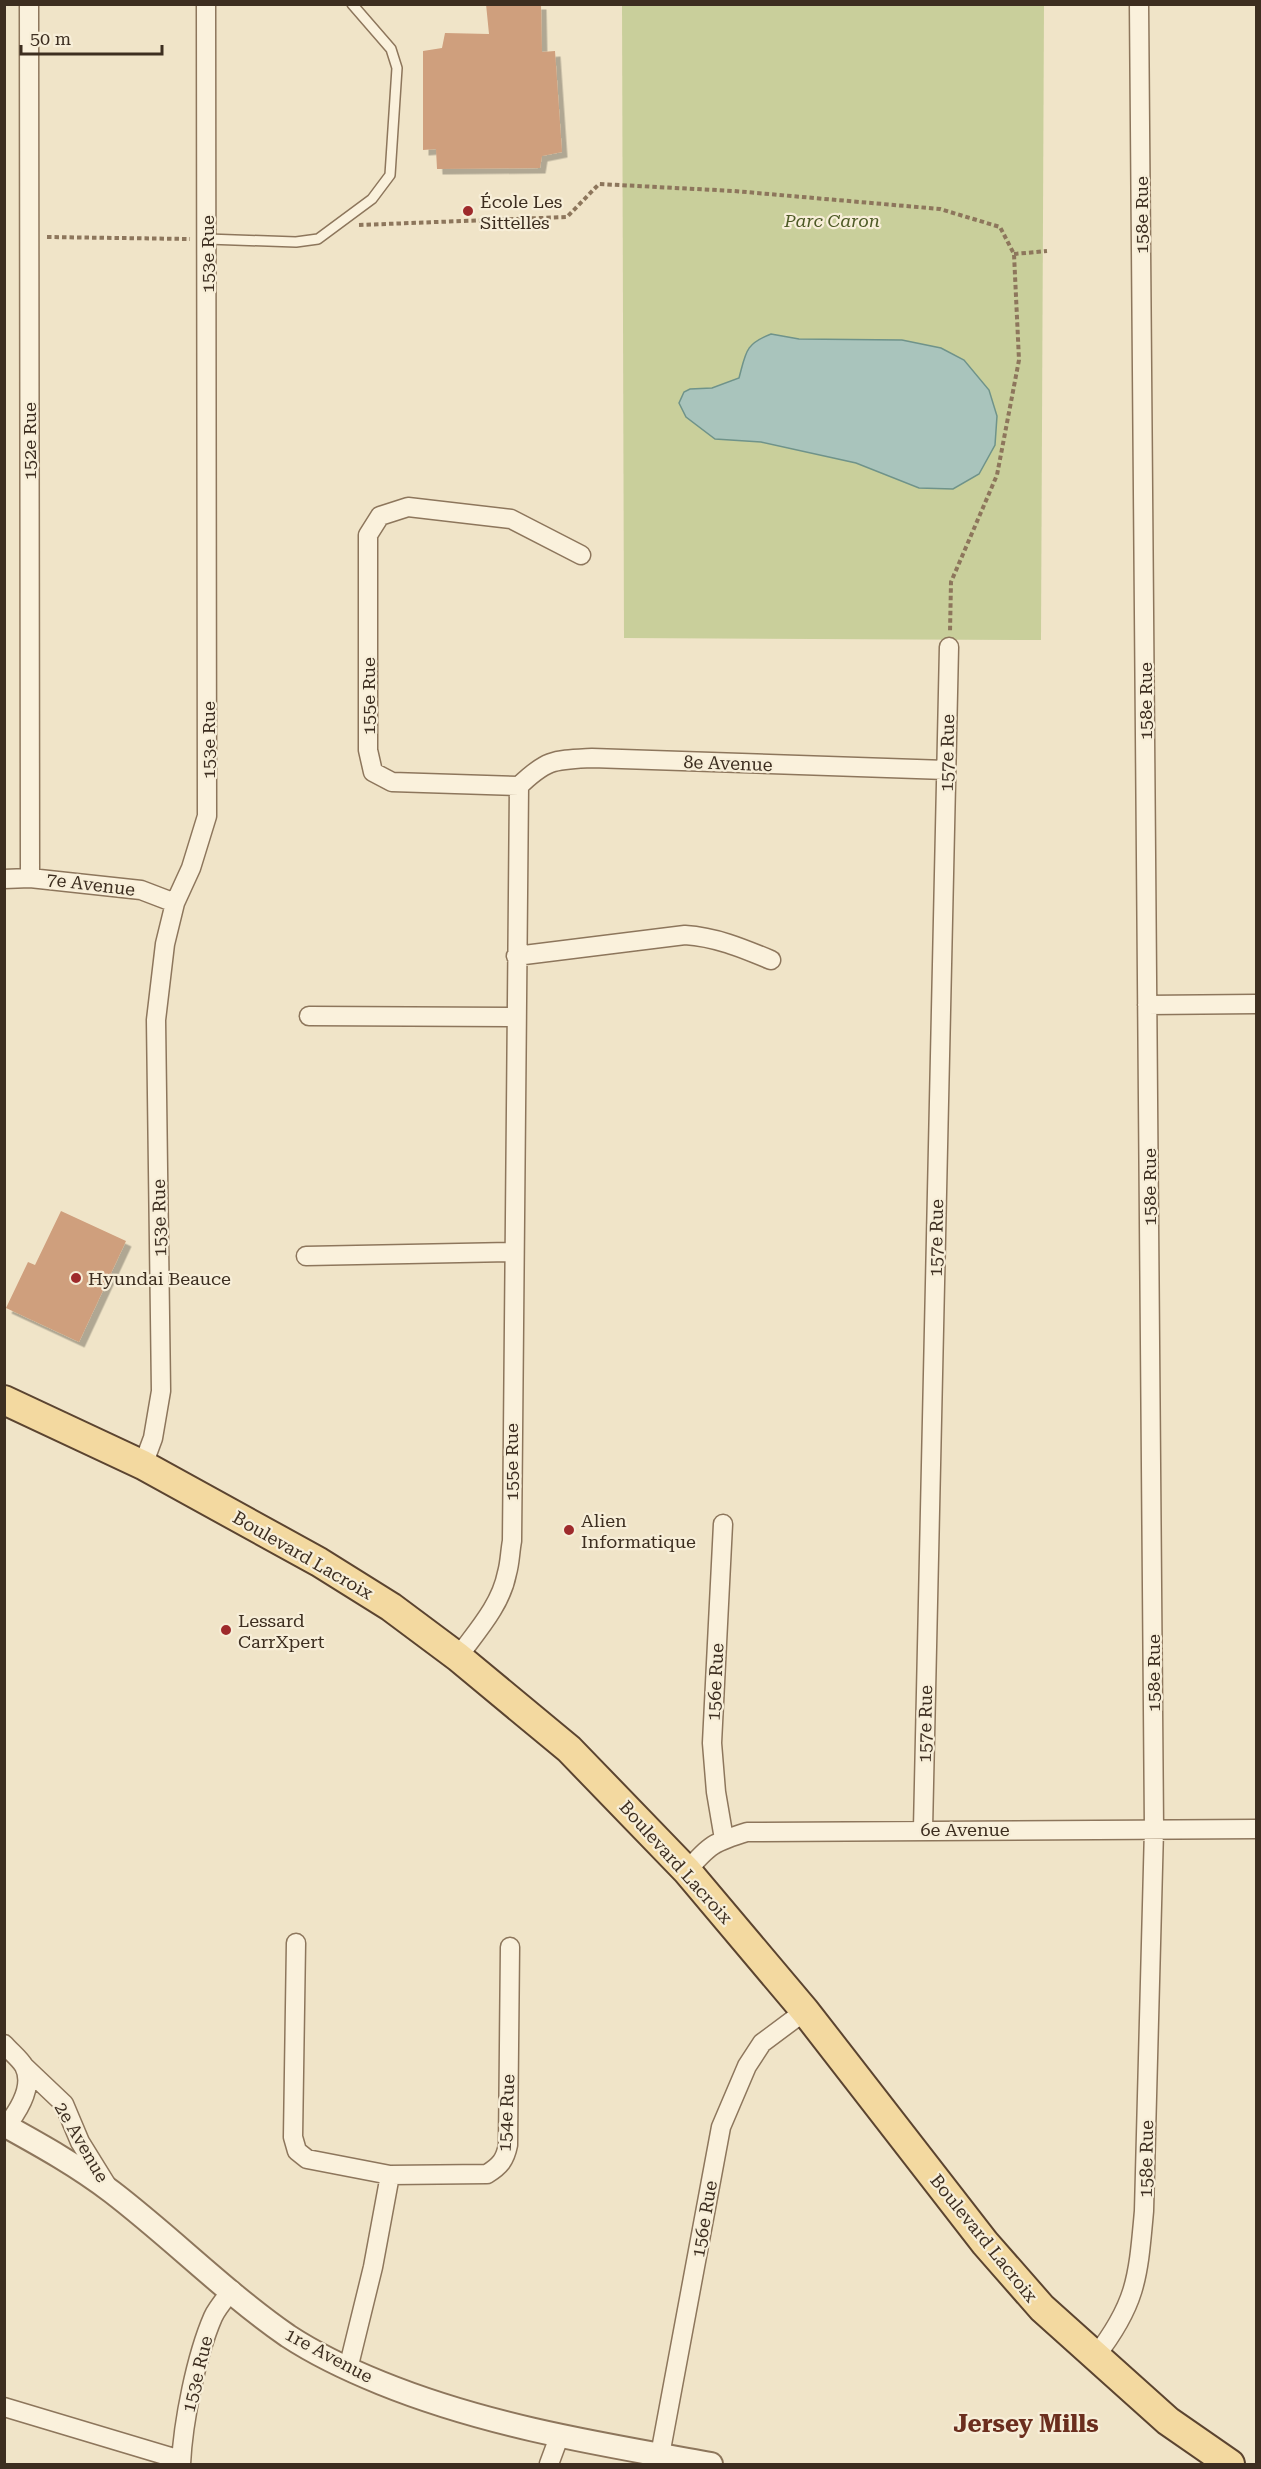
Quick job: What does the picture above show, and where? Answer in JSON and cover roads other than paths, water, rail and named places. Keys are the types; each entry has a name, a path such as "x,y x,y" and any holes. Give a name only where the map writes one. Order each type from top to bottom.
{"main road":[{"name":"Boulevard Lacroix","path":"4,1400 143,1465 328,1568 391,1607 458,1657 569,1749 687,1871 805,2011 985,2243 1042,2308 1168,2421 1230,2464"}],"street":[{"name":"152e Rue","path":"29,4 30,878"},
{"name":"153e Rue","path":"143,1465 153,1438 161,1391 156,1020 165,944 175,903 191,868 207,816 206,4"},
{"name":"158e Rue","path":"1095,2357 1116,2330 1132,2298 1139,2268 1144,2211 1154,1829 1139,4"},
{"name":"155e Rue","path":"458,1657 493,1608 507,1574 512,1541 515,1017 519,786 392,782 373,772 368,750 368,535 380,516 408,507 511,519 581,555"},
{"name":"157e Rue","path":"923,1829 950,647"},
{"name":"8e Avenue","path":"519,786 545,764 560,759 592,758 946,770"},
{"name":"7e Avenue","path":"4,879 30,878 141,890 175,903"},
{"path":"516,956 685,935 705,936 726,941 771,960"},
{"path":"1147,1005 1257,1004"},
{"path":"309,1016 515,1017"},
{"path":"306,1256 514,1252"},
{"name":"156e Rue","path":"723,1524 712,1743 716,1792 724,1839"},
{"name":"6e Avenue","path":"687,1871 706,1848 724,1839 747,1832 923,1829 1257,1829"},
{"name":"154e Rue","path":"296,1944 293,2137 297,2151 307,2159 390,2175 487,2174 506,2158 510,1947"},
{"name":"156e Rue","path":"660,2455 721,2127 747,2066 762,2043 805,2011"},
{"name":"2e Avenue","path":"4,2044 64,2104 93,2166 112,2192"},
{"path":"5,2127 19,2109 28,2086 25,2067"},
{"name":"1re Avenue","path":"5,2127 49,2149 112,2192 288,2336 348,2369 412,2396 464,2413 559,2437 711,2464"},
{"path":"348,2369 373,2267 390,2175"},
{"name":"153e Rue","path":"181,2462 187,2414 206,2336 214,2314 232,2290"},
{"path":"4,2407 181,2462"},
{"path":"549,2464 559,2437"}],"lane":[{"path":"207,239 296,242 318,239 372,199 390,175 398,68 391,49 352,4"}],"water":[{"path":"771,334 799,339 902,340 941,348 964,360 989,390 997,416 995,445 979,474 953,489 919,488 856,463 761,442 715,439 686,417 679,403 684,392 690,389 712,388 739,378 751,345"}],"place":[{"name":"École Les Sittelles","path":"468,211"},
{"name":"Hyundai Beauce","path":"76,1278"},
{"name":"Alien Informatique","path":"569,1530"},
{"name":"Lessard CarrXpert","path":"226,1630"}],"district":[{"name":"Jersey Mills","path":"1026,2424"}],"park label":[{"name":"Parc Caron","path":"832,220"}]}
